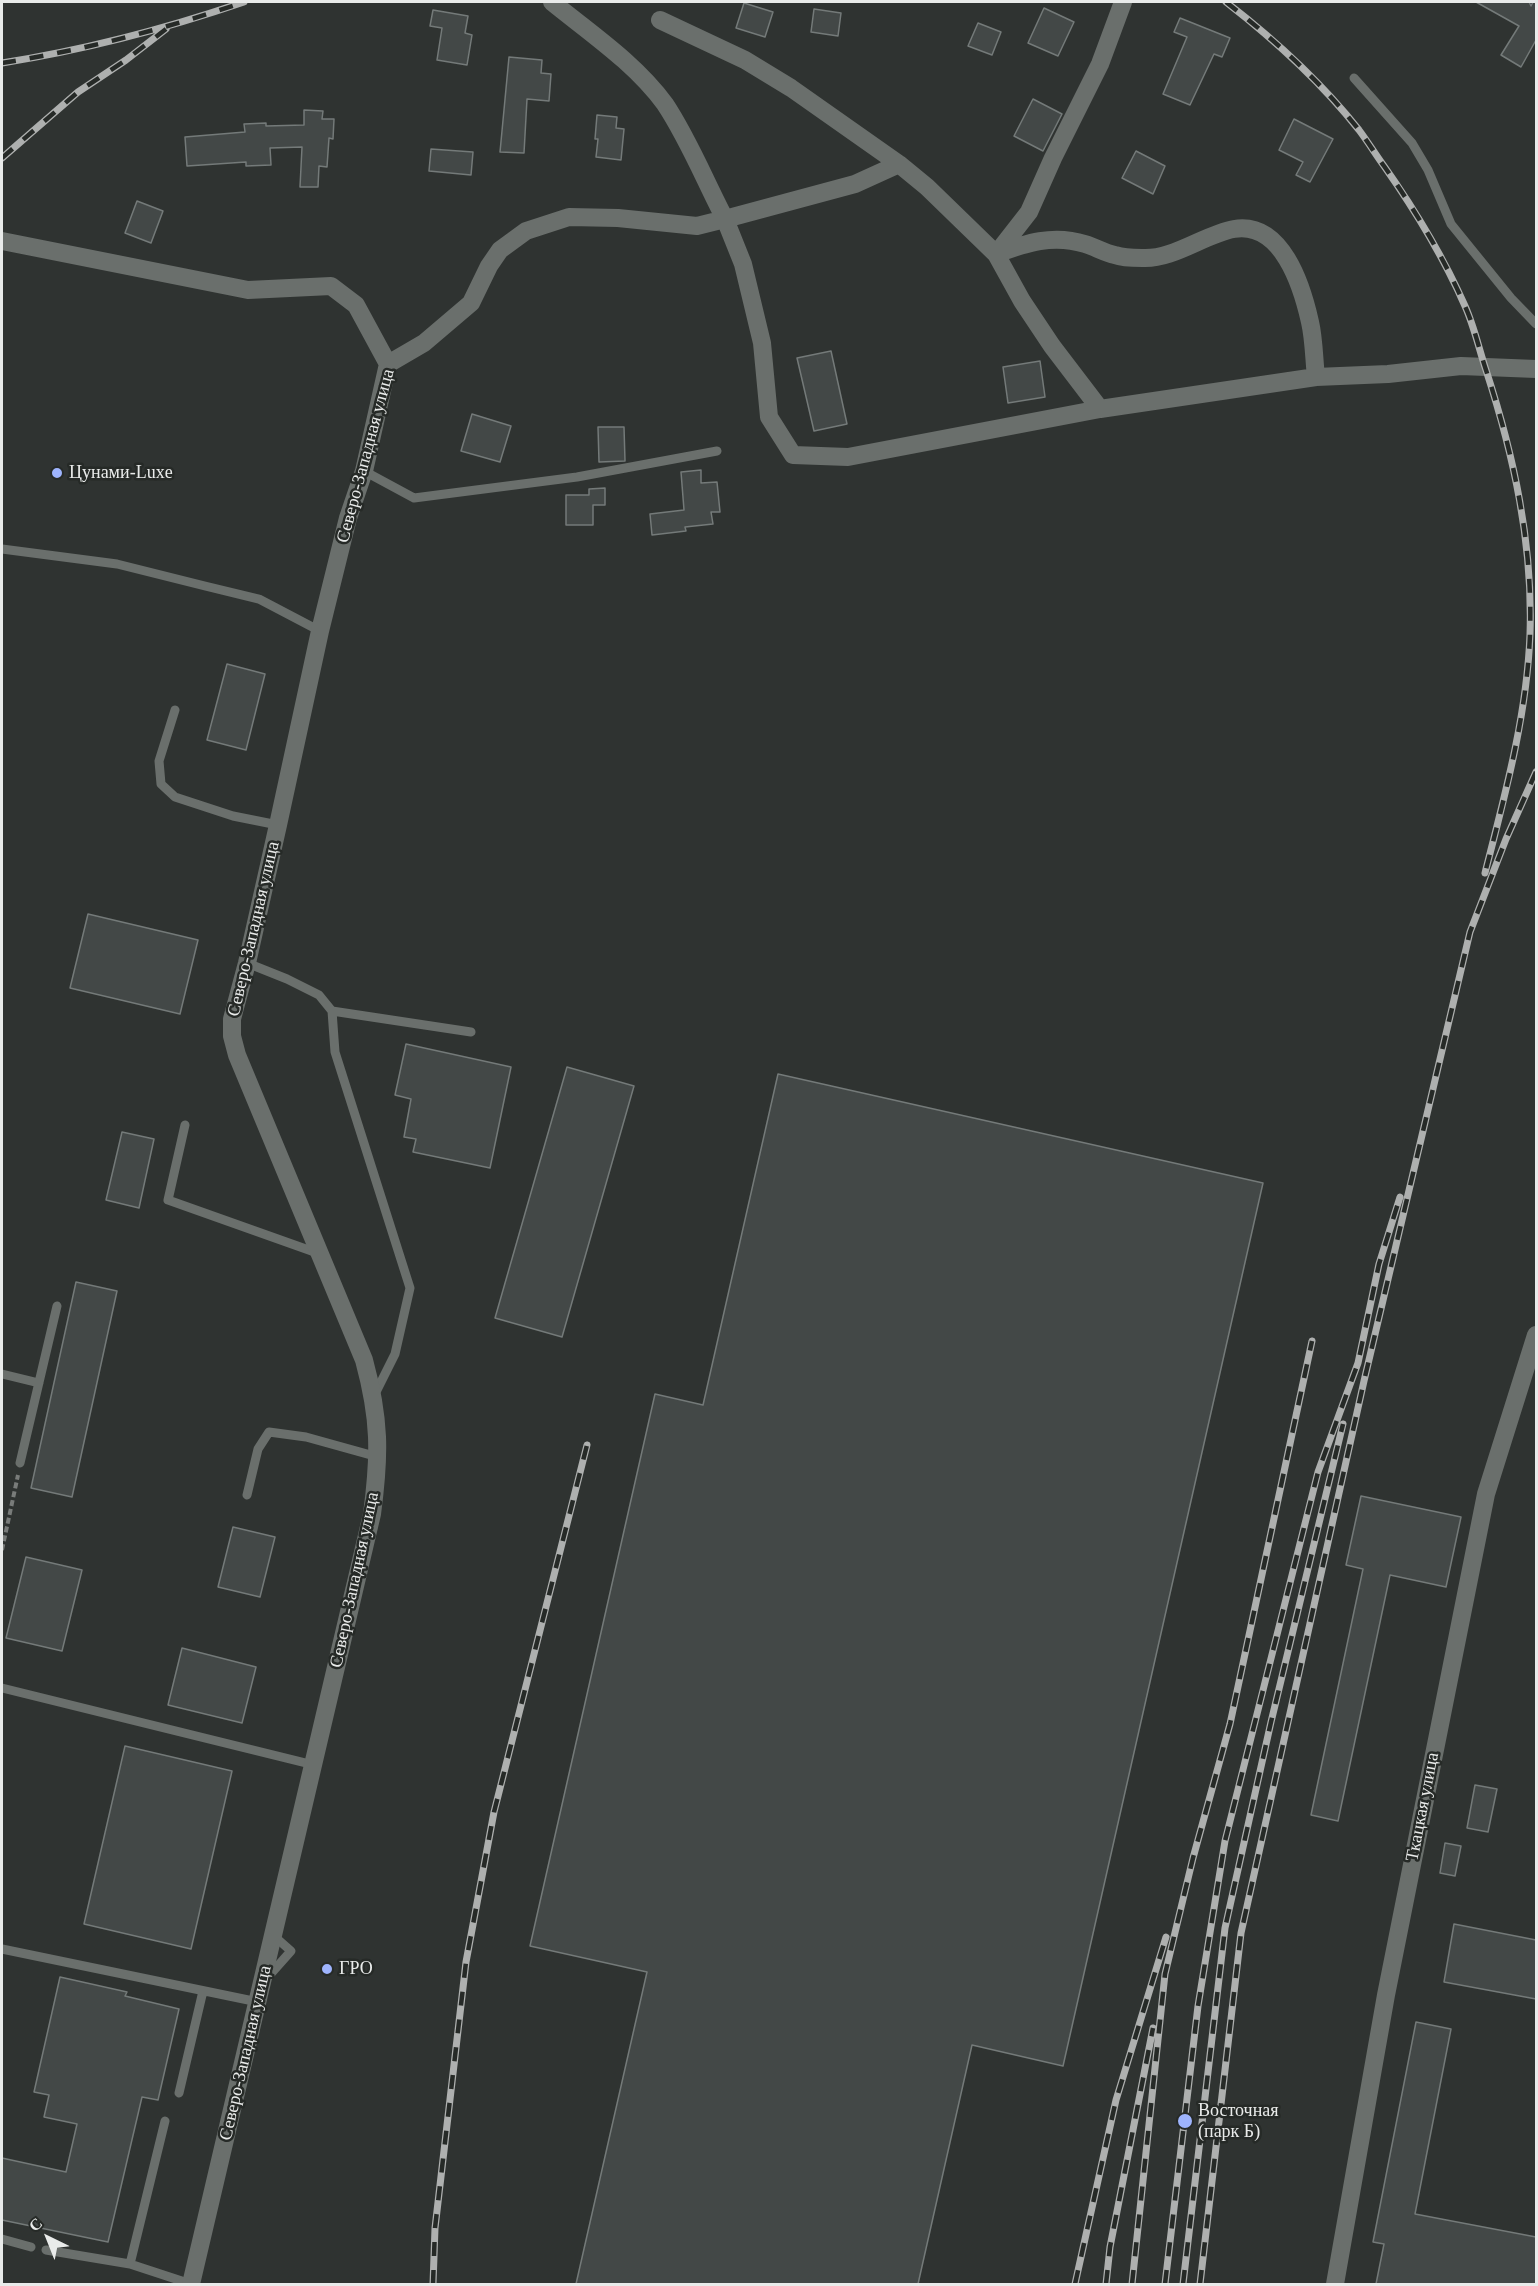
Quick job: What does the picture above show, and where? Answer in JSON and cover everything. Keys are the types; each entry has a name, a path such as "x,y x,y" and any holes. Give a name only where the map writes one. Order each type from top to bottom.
{"street":[{"path":"552,2 593,33 634,70 664,104 690,148 725,219 743,264 762,343 769,417 793,455 848,457 1100,408 1316,377 1388,374 1461,366 1536,369"},
{"path":"996,254 1029,212 1100,64 1123,2"},
{"path":"660,20 745,60 791,88 899,164 927,187 996,254 1022,302 1100,408"},
{"name":"Северо-Западная улица","path":"191,2284 372,1514 378,1457 379,1435 374,1396 364,1360 237,1055 232,1036 232,1019 247,963 320,631 348,518 364,471 388,364 431,338 471,303 489,266 500,250 526,231 569,217 618,218 697,226 855,184 899,164"},
{"path":"996,254 1032,241 1063,240 1084,244 1116,256 1146,259 1171,253 1234,229 1258,232 1274,242 1293,270 1311,323 1316,377"},
{"path":"2,241 248,291 331,286 356,305 388,364"},
{"name":"Ткацкая улица","path":"1335,2284 1386,1995 1486,1494 1536,1335"}],"lane":[{"path":"1354,78 1412,143 1428,170 1451,224 1511,298 1536,324"},
{"path":"364,471 414,498 578,477 717,451"},
{"path":"2,549 117,564 259,599 320,631"},
{"path":"175,710 159,761 161,784 175,797 233,816 278,825"},
{"path":"247,963 319,995 332,1011 335,1052 410,1288 396,1354 374,1396"},
{"path":"332,1011 471,1032"},
{"path":"185,1125 168,1200 320,1254"},
{"path":"20,1463 57,1306"},
{"path":"2,1374 39,1383"},
{"path":"247,1495 258,1449 269,1432 306,1437 378,1457"},
{"path":"2,1688 314,1766"},
{"path":"2,1949 203,1991 260,1993"},
{"path":"179,2093 203,1991"},
{"path":"130,2264 165,2121"},
{"path":"2,2240 32,2247"},
{"path":"46,2250 130,2264 191,2284"}],"path":[{"path":"2,1550 20,1463"}],"building":[{"path":"1476,2 1529,2 1531,6 1533,2 1536,2 1536,40 1521,67 1501,55 1519,26"},
{"path":"744,3 773,12 765,37 736,28"},
{"path":"1044,8 1074,22 1058,56 1028,43"},
{"path":"814,9 841,13 838,36 811,32"},
{"path":"433,10 468,16 465,33 472,35 467,65 437,60 442,28 430,26"},
{"path":"1180,18 1230,38 1222,57 1214,54 1190,105 1163,94 1187,37 1174,32"},
{"path":"978,23 1001,32 992,55 968,46"},
{"path":"509,57 542,60 541,73 551,74 549,101 527,99 524,153 500,152"},
{"path":"1033,99 1062,114 1043,151 1014,136"},
{"path":"304,110 323,111 322,119 334,119 333,139 329,138 327,167 319,166 318,187 300,187 302,147 270,148 271,165 246,166 246,162 187,166 185,137 245,132 244,124 304,125"},
{"path":"597,115 617,117 616,128 624,129 621,160 596,157"},
{"path":"1294,119 1333,139 1310,182 1296,175 1303,162 1279,150"},
{"path":"431,149 473,152 471,175 429,171"},
{"path":"1136,151 1165,166 1153,194 1122,178"},
{"path":"137,201 163,211 151,243 125,233"},
{"path":"831,351 847,424 814,431 797,358"},
{"path":"1040,361 1045,397 1008,403 1003,367"},
{"path":"472,414 511,426 500,462 461,451"},
{"path":"598,427 624,427 625,461 599,462"},
{"path":"701,470 701,483 717,482 720,512 711,512 713,524 685,527 686,531 652,535 650,514 684,510 681,472"},
{"path":"605,488 605,505 593,505 593,525 566,525 566,495 589,495 589,489"},
{"path":"227,664 265,674 246,750 207,740"},
{"path":"88,914 198,940 180,1014 70,988"},
{"path":"406,1044 511,1067 490,1168 413,1152 416,1139 404,1137 411,1099 395,1095"},
{"path":"567,1067 634,1086 562,1337 495,1318"},
{"path":"778,1074 1263,1183 1063,2066 972,2045 918,2284 576,2284 647,1972 530,1946 655,1394 703,1405"},
{"path":"122,1132 154,1139 139,1208 106,1200"},
{"path":"76,1282 117,1291 72,1497 31,1488"},
{"path":"1361,1496 1461,1517 1446,1587 1390,1575 1338,1821 1311,1815 1363,1569 1346,1565"},
{"path":"233,1527 275,1537 260,1597 218,1587"},
{"path":"26,1557 82,1570 62,1651 6,1638"},
{"path":"182,1648 256,1667 242,1723 168,1705"},
{"path":"125,1746 232,1771 191,1949 84,1924"},
{"path":"1475,1785 1497,1789 1488,1832 1467,1828"},
{"path":"1445,1843 1461,1846 1455,1876 1440,1873"},
{"path":"1454,1924 1536,1940 1536,1999 1444,1982"},
{"path":"60,1977 127,1992 125,1996 179,2009 158,2100 142,2097 108,2242 2,2220 2,2158 66,2172 77,2124 44,2117 49,2095 34,2092"},
{"path":"1416,2022 1451,2029 1415,2214 1536,2237 1536,2284 1376,2284 1384,2244 1373,2242"}],"railway":[{"path":"2,63 124,38 244,2"},
{"path":"1226,2 1280,47 1329,95 1359,130 1395,183 1438,251 1465,306 1496,402 1513,468 1525,534 1530,634 1520,725 1485,873"},
{"path":"2,158 78,92 126,60 166,29"},
{"path":"1200,2284 1241,1933 1364,1381 1470,932 1506,839 1536,772"},
{"path":"1165,2284 1198,2006 1225,1841 1318,1472 1358,1363 1379,1264 1400,1197"},
{"path":"1132,2284 1165,1974 1193,1858 1230,1724 1312,1341"},
{"path":"1183,2284 1225,1928 1271,1722 1343,1424"},
{"path":"433,2284 435,2228 466,1962 494,1812 587,1445"},
{"path":"1075,2284 1116,2100 1166,1937"},
{"path":"1106,2284 1110,2247 1153,2028"}],"place":[{"name":"Цунами-Luxe","path":"57,473"},
{"name":"ГРО","path":"327,1969"},
{"name":"Восточная (парк Б)","path":"1185,2121"}]}
